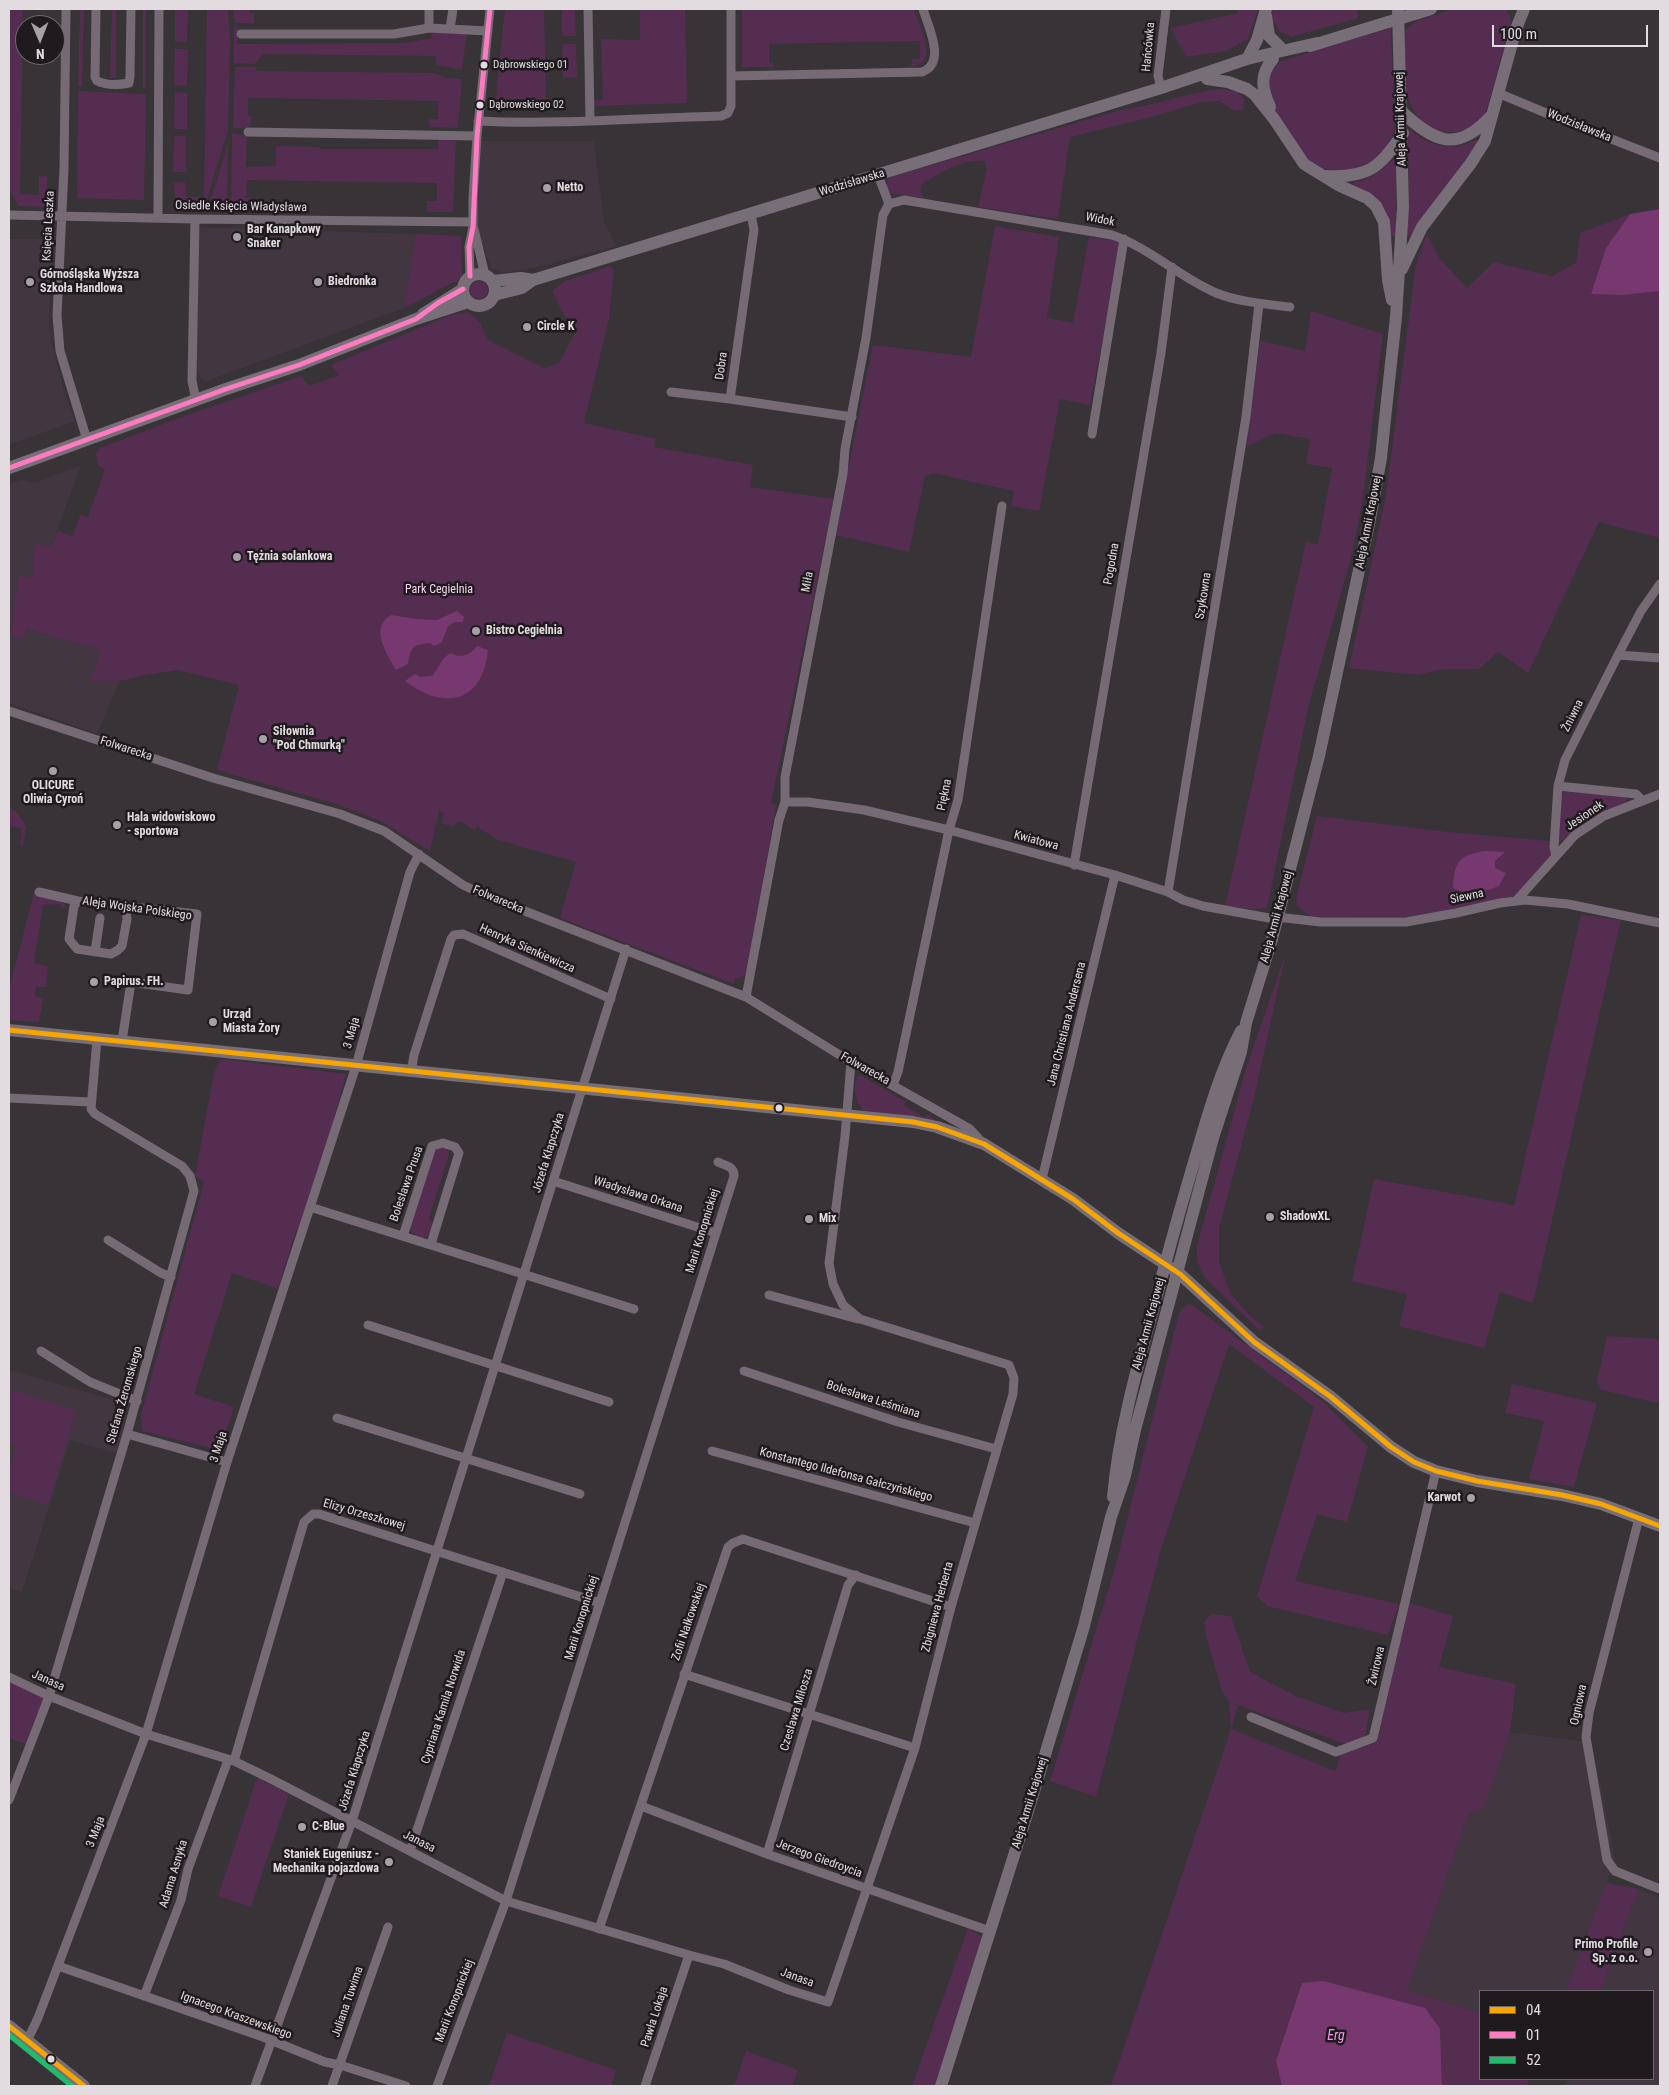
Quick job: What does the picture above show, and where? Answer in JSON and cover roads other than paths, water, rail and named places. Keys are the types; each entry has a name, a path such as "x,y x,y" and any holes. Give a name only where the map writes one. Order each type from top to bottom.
{"main road":[{"name":"Aleja Armii Krajowej","path":"941,2086 1084,1626 1111,1517 1126,1476 1135,1430 1213,1138 1241,1052 1246,1023 1278,918 1319,756 1370,519 1381,458 1396,317 1403,207 1403,133 1398,9"},
{"name":"Wodzisławska","path":"494,295 522,288 533,280 1166,87 1248,59 1317,43 1431,9"},
{"path":"1513,9 1516,29"},
{"path":"1399,273 1405,265 1422,227 1471,163 1485,141 1516,29 1524,9"},
{"path":"1266,10 1269,36 1283,50"},
{"path":"1248,59 1257,40 1266,10"},
{"name":"Wodzisławska","path":"1166,87 1207,79 1292,54 1317,43"},
{"path":"1273,59 1264,73 1263,91 1274,118"},
{"path":"1207,79 1228,82 1247,89 1255,95 1274,118 1301,161 1338,185 1367,198 1380,211 1385,229 1388,280 1396,317"},
{"path":"1401,111 1421,130 1444,140 1465,137 1483,125 1492,115"},
{"path":"1324,176 1350,176 1370,170 1385,159 1403,133"},
{"path":"477,274 489,278 494,295 488,303 476,306 468,302 464,296 463,289 465,282 470,276 477,274"},
{"name":"Wodzisławska","path":"489,278 533,280"},
{"path":"416,319 438,303 463,289"},
{"path":"9,468 196,400 300,365 416,319 468,302"},
{"name":"Aleja Armii Krajowej","path":"1111,1517 1115,1474 1127,1406 1165,1265 1213,1100 1232,1049 1246,1023"},
{"path":"9,1030 913,1122 937,1127 984,1144"},
{"name":"Folwarecka","path":"984,1144 1042,1178 1177,1273 1268,1353 1331,1397 1391,1447 1414,1462 1436,1471 1477,1481 1562,1495 1601,1504 1660,1526"},
{"path":"9,2026 84,2086"}],"street":[{"name":"Księcia Leszka","path":"66,9 64,169 57,315 60,351 87,440"},
{"path":"96,9 95,77 101,83 123,84 129,82 130,76 131,9"},
{"path":"158,218 159,9"},
{"path":"429,9 429,28"},
{"path":"450,29 453,9"},
{"path":"470,276 469,247 473,224 478,121 490,9"},
{"path":"588,9 590,120"},
{"path":"478,121 506,122 721,116 728,113 731,106 731,9"},
{"path":"731,76 922,72 931,66 935,52 923,9"},
{"name":"Hańcówka","path":"1166,9 1158,76 1166,87"},
{"path":"240,34 394,34 429,28 488,31"},
{"name":"Wodzisławska","path":"1498,93 1660,158"},
{"path":"248,132 477,136"},
{"path":"878,175 890,204"},
{"name":"Widok","path":"890,204 904,200 1093,230 1124,239 1216,292 1242,301 1290,307"},
{"name":"Miła","path":"746,996 779,820 785,802 785,777 843,474 845,449 866,338 883,214 890,204"},
{"name":"Dobra","path":"751,214 754,230 730,399 852,417"},
{"name":"Osiedle Księcia Władysława","path":"9,215 473,224"},
{"path":"195,219 192,384 196,400"},
{"path":"473,224 489,278"},
{"path":"1092,434 1124,239"},
{"name":"Pogodna","path":"1074,864 1161,353 1172,267"},
{"name":"Szykowna","path":"1168,892 1244,426 1260,304"},
{"path":"671,392 730,399"},
{"name":"Piękna","path":"893,1085 898,1072 949,830 958,800 1002,506"},
{"name":"Żniwna","path":"1556,856 1554,847 1558,786 1564,760 1641,611 1660,584"},
{"path":"1618,655 1660,658"},
{"name":"Folwarecka","path":"9,711 212,778 340,814 384,831 463,885 486,896 746,996 851,1062 970,1129 984,1144"},
{"path":"1558,786 1636,794 1642,800"},
{"name":"Jesionek","path":"1516,901 1575,835 1604,816 1660,794"},
{"name":"Kwiatowa","path":"785,802 808,802 864,810 949,830 1115,876 1168,892 1183,900 1203,906 1278,918"},
{"name":"3 Maja","path":"28,2041 146,1734 227,1462 356,1066 410,872 419,854"},
{"name":"Jana Christiana Andersena","path":"1042,1178 1115,876"},
{"name":"Aleja Wojska Polskiego","path":"39,892 78,901 197,914 188,990 131,982 122,1041"},
{"name":"Siewna","path":"1278,918 1320,922 1406,922 1525,900 1568,904 1660,923"},
{"path":"78,901 74,906 69,939 77,949 95,952 111,954 122,946 127,918 126,907"},
{"path":"95,952 100,918"},
{"name":"Henryka Sienkiewicza","path":"411,1072 414,1055 451,939 454,935 463,934 610,999"},
{"name":"Józefa Kłapczyka","path":"255,2086 352,1821 626,949"},
{"path":"9,1098 90,1102 97,1039"},
{"name":"Zbigniewa Herberta","path":"851,1062 847,1116 829,1263 832,1284 843,1305 860,1319"},
{"name":"Stefana Żeromskiego","path":"9,1800 49,1696 128,1434 193,1200 194,1191 190,1176 182,1166 95,1114 91,1109 90,1102"},
{"path":"937,1127 951,1123 954,1120"},
{"name":"Bolesława Prusa","path":"403,1236 432,1146 443,1143 455,1148 459,1153 431,1244"},
{"name":"Marii Konopnickiej","path":"437,2086 506,1901 734,1176 734,1171 731,1167 718,1162"},
{"name":"Władysława Orkana","path":"553,1181 716,1233"},
{"name":"Bolesława Prusa","path":"310,1207 634,1309"},
{"path":"108,1240 171,1278"},
{"name":"Zbigniewa Herberta","path":"769,1295 860,1319 1009,1365 1014,1378 1013,1394 951,1607 915,1748 828,2002"},
{"path":"368,1325 609,1402"},
{"path":"42,1351 90,1382 137,1401"},
{"name":"Bolesława Leśmiana","path":"744,1371 898,1422 996,1449"},
{"path":"337,1418 580,1494"},
{"path":"128,1434 227,1462"},
{"name":"Konstantego Ildefonsa Gałczyńskiego","path":"712,1450 975,1523"},
{"name":"Żwirowa","path":"1251,1717 1336,1752 1373,1738 1436,1471"},
{"name":"Elizy Orzeszkowej","path":"231,1760 304,1522 309,1516 319,1514 600,1603"},
{"name":"Ogniowa","path":"1639,1518 1589,1713 1586,1737 1607,1860 1615,1871 1660,1888"},
{"name":"Zofii Nałkowskiej","path":"599,1929 728,1547 743,1539 951,1607"},
{"name":"Cypriana Kamila Norwida","path":"410,1851 503,1572"},
{"name":"Czesława Miłosza","path":"767,1854 848,1585 856,1575"},
{"path":"684,1674 915,1748"},
{"name":"Janasa","path":"9,1677 49,1696 146,1734 231,1760 506,1901 724,1964 789,1990 828,2002"},
{"name":"Adama Asnyka","path":"144,1996 181,1900 191,1861 231,1760"},
{"name":"Jerzego Giedroycia","path":"641,1806 767,1854 990,1932"},
{"name":"Juliana Tuwima","path":"332,2086 388,1927"},
{"name":"Pawła Lokaja","path":"645,2086 688,1955"},
{"name":"Ignacego Kraszewskiego","path":"58,1966 325,2062 340,2064 406,2086"}],"water":[{"path":"1660,209 1660,291 1623,295 1591,294 1606,248 1630,214"},
{"path":"457,611 464,617 463,622 455,622 448,626 442,642 434,646 430,643 420,644 413,648 408,664 396,670 382,641 381,627 385,620 391,615 437,620"},
{"path":"477,646 488,650 485,668 470,691 459,697 434,696 405,681 415,674 420,677 432,676 447,655 451,653 462,656 471,652"},
{"path":"1485,851 1505,852 1495,861 1495,868 1506,873 1499,886 1476,892 1464,892 1453,888 1455,872 1460,861 1469,855"},
{"name":"Erg","path":"1323,1981 1425,2008 1440,2029 1442,2086 1282,2086 1276,2061 1302,1983"}],"place":[{"name":"Dąbrowskiego 01","path":"484,65"},
{"name":"Dąbrowskiego 02","path":"480,105"},
{"name":"Netto","path":"547,188"},
{"name":"Bar Kanapkowy Snaker","path":"237,237"},
{"name":"Górnośląska Wyższa Szkoła Handlowa","path":"30,282"},
{"name":"Biedronka","path":"318,282"},
{"name":"Circle K","path":"527,327"},
{"name":"Tężnia solankowa","path":"237,557"},
{"name":"Bistro Cegielnia","path":"476,631"},
{"name":"Siłownia \"Pod Chmurką\"","path":"263,739"},
{"name":"OLICURE Oliwia Cyroń","path":"53,771"},
{"name":"Hala widowiskowo - sportowa","path":"117,825"},
{"name":"Papirus. FH.","path":"94,982"},
{"name":"Urząd Miasta Żory","path":"213,1022"},
{"name":"ShadowXL","path":"1270,1217"},
{"name":"Mix","path":"809,1219"},
{"name":"Karwot","path":"1471,1498"},
{"name":"C-Blue","path":"302,1827"},
{"name":"Staniek Eugeniusz - Mechanika pojazdowa","path":"389,1862"},
{"name":"Primo Profile Sp. z o.o.","path":"1648,1952"}],"park label":[{"name":"Park Cegielnia","path":"439,590"}]}
